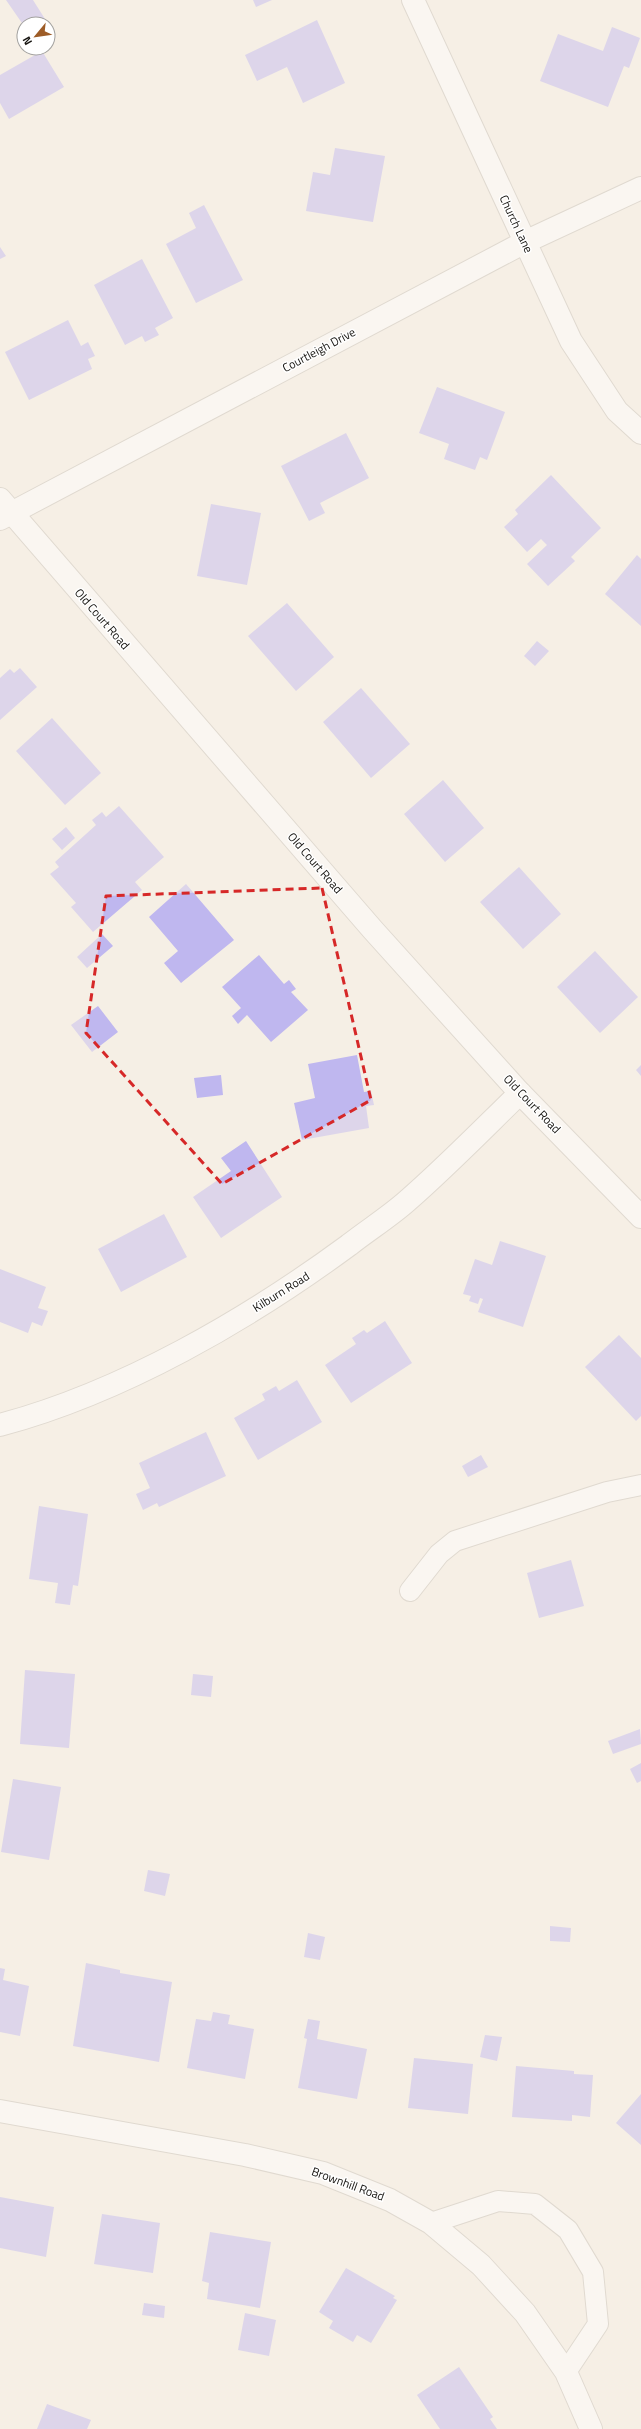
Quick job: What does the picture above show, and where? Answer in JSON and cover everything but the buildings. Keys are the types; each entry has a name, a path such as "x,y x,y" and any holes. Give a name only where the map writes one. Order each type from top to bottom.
{"street":[{"name":"Church Lane","path":"413,0 571,341 617,411 641,433"},
{"name":"Courtleigh Drive","path":"3,510 525,242 641,188"},
{"name":"Old Court Road","path":"3,510 373,930 520,1093 641,1217"},
{"name":"Kilburn Road","path":"0,1425 24,1418 131,1376 228,1325 313,1271 406,1202 520,1093"},
{"name":"Brownhill Road","path":"0,2110 246,2155 323,2173 390,2200 431,2223 480,2265 525,2313 566,2372 591,2429"}],"lane":[{"path":"410,1591 439,1554 455,1541 607,1492 641,1486"},
{"path":"431,2223 498,2201 535,2204 568,2230 593,2272 598,2324 566,2372"}],"highlighted area":[{"path":"322,888 371,1100 222,1184 86,1033 106,896"}]}
